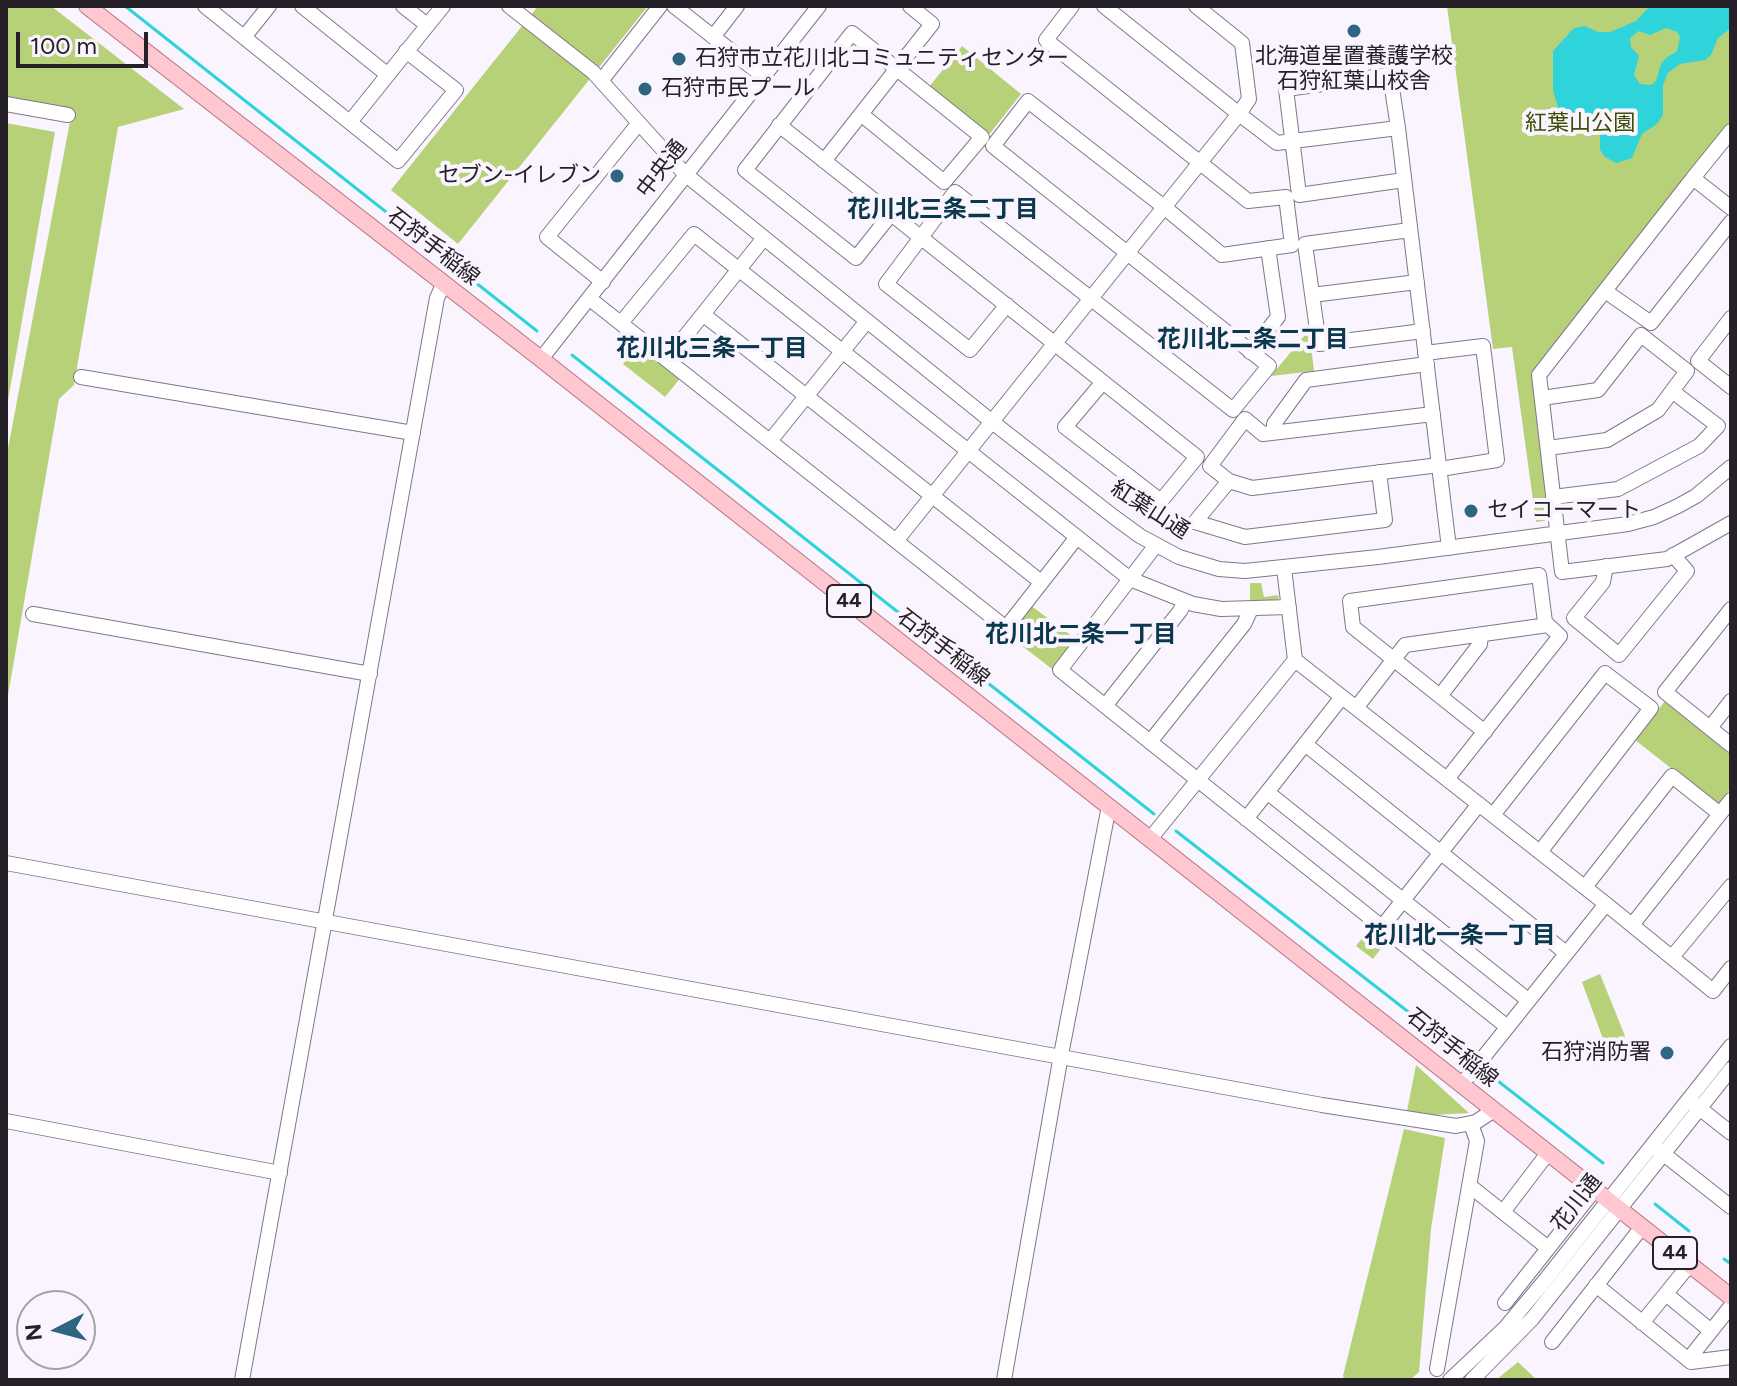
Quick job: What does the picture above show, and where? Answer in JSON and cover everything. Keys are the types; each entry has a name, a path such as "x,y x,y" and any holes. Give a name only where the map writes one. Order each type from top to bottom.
{"main road":[{"name":"石狩手稲線","path":"87,6 1109,806 1156,833 1472,1072 1494,1110 1731,1297"}],"street":[{"path":"205,6 398,161 456,90 406,51"},
{"path":"245,36 269,6"},
{"path":"302,6 388,75"},
{"path":"403,6 427,25"},
{"path":"350,122 443,6"},
{"path":"601,81 660,6"},
{"path":"674,6 763,76"},
{"path":"713,37 737,6"},
{"name":"中央通","path":"541,359 819,6"},
{"path":"824,161 932,24 910,6"},
{"path":"1007,305 970,350 886,284 955,192 1233,410 1269,366 993,146 1028,101 1222,255 1292,245 1286,197 1248,201 1046,40 1072,6"},
{"path":"1104,6 1277,143 1398,128"},
{"path":"896,541 1249,99 1242,43 1196,6"},
{"name":"紅葉山通","path":"516,8 601,81 685,174 1114,517 1179,557 1219,569 1245,571 1628,524 1654,517 1696,496 1731,467"},
{"path":"861,114 944,182 982,137 852,33 745,170 856,258 891,214"},
{"path":"1404,180 1299,195 1286,89 1390,75 1398,128 1449,548"},
{"path":"6,104 68,115"},
{"path":"603,282 547,237 639,123"},
{"path":"779,125 1007,305 1197,457 1161,501 1065,427 1103,382"},
{"path":"1729,529 1667,559 1562,572 1539,375 1731,131"},
{"path":"1693,178 1731,208"},
{"path":"1605,291 1651,323 1731,222"},
{"path":"1410,230 1305,244 1319,344 1423,331"},
{"path":"621,323 694,234 1130,579 1185,601 1221,609 1289,607"},
{"path":"667,359 764,238"},
{"path":"1250,352 1278,317 1268,248"},
{"path":"1312,295 1417,282"},
{"path":"242,1380 437,298 444,283"},
{"path":"590,299 1006,628 1077,537"},
{"path":"704,315 1041,582"},
{"path":"1731,318 1698,361 1731,387"},
{"path":"770,441 867,321"},
{"path":"1542,398 1598,390 1641,335 1687,371 1658,410 1607,440 1548,448"},
{"path":"1274,432 1274,424 1306,380 1483,346 1497,460 1252,488 1229,481 1210,466 1245,419 1263,434 1433,414"},
{"path":"81,377 413,433"},
{"path":"1553,497 1618,489 1699,446 1718,426 1672,391"},
{"path":"1229,481 1195,522 1245,537 1385,520 1379,472"},
{"path":"1156,545 1060,670 1150,742 1194,785 1246,819 1506,1026"},
{"path":"1606,566 1603,582 1574,618 1619,655 1687,571 1673,555"},
{"path":"1284,568 1295,660 1713,991 1731,968"},
{"path":"1447,779 1485,732 1560,636 1545,622 1539,575 1350,601 1353,627 1485,732"},
{"path":"1105,706 1185,601"},
{"path":"1150,742 1244,624 1251,609"},
{"path":"1731,609 1665,692 1731,745"},
{"path":"33,614 370,674"},
{"path":"1356,708 1405,645 1548,625"},
{"path":"1440,696 1480,644 1481,635"},
{"path":"1156,833 1295,660"},
{"path":"1493,815 1605,673 1651,708 1540,852"},
{"path":"1246,819 1342,697"},
{"path":"1710,728 1731,701"},
{"path":"1305,744 1566,953"},
{"path":"1585,887 1672,776 1720,814"},
{"path":"1267,792 1528,1000"},
{"path":"1632,925 1731,800"},
{"path":"1382,927 1479,804"},
{"path":"1004,1380 1061,1055 1109,806"},
{"path":"6,863 1322,1105 1456,1126 1471,1124 1494,1110"},
{"path":"1672,957 1731,886"},
{"path":"1472,1072 1606,904"},
{"name":"花川通","path":"1450,1380 1506,1327 1608,1199 1658,1149 1694,1104 1731,1046"},
{"name":"花川通","path":"1694,1104 1731,1069"},
{"path":"1694,1104 1731,1133"},
{"path":"6,1121 280,1173"},
{"path":"1437,1369 1477,1141 1471,1124"},
{"path":"1658,1149 1731,1207"},
{"path":"1503,1212 1548,1153"},
{"path":"1470,1186 1548,1248"},
{"path":"1505,1303 1548,1248 1608,1199"},
{"name":"花川通","path":"1472,1380 1532,1319 1608,1199"},
{"path":"1552,1342 1642,1227"},
{"path":"1642,1323 1690,1264"},
{"path":"1596,1285 1691,1362 1731,1357"},
{"path":"1666,1294 1711,1331"},
{"path":"1688,1360 1731,1306"}],"green space":[{"path":"6,6 51,6 184,109 118,127 74,385 59,399 6,707 6,459 72,111 6,98"},
{"path":"538,6 648,6 458,244 391,190"},
{"name":"紅葉山公園","path":"1447,6 1731,6 1731,121 1532,375 1550,520 1536,522 1512,347 1493,349"},
{"path":"962,46 1021,94 988,136 929,87"},
{"path":"6,123 55,132 6,412"},
{"path":"1309,330 1314,371 1271,376"},
{"path":"639,343 682,376 665,397 623,364"},
{"path":"1250,583 1261,583 1264,597 1278,595 1279,600 1250,605"},
{"path":"1030,605 1076,639 1052,669 1008,635"},
{"path":"1666,700 1731,752 1731,788 1720,803 1715,803 1634,739"},
{"path":"1371,927 1389,938 1373,959 1356,946"},
{"path":"1600,974 1625,1036 1609,1055 1582,982"},
{"path":"1416,1065 1469,1113 1433,1115 1407,1111"},
{"path":"1404,1129 1445,1138 1431,1229 1419,1372 1410,1380 1345,1380 1343,1376"},
{"path":"1518,1362 1537,1380 1496,1380"}],"water":[{"path":"1650,6 1731,6 1731,28 1718,38 1711,55 1705,60 1680,64 1668,73 1663,85 1663,115 1657,124 1642,134 1632,158 1616,163 1600,150 1600,128 1594,120 1583,119 1570,127 1563,125 1553,90 1553,51 1574,28 1585,26 1598,32 1610,32 1636,21","holes":["1666,28 1677,32 1680,37 1677,51 1661,64 1656,81 1651,85 1640,84 1634,75 1639,56 1631,47 1630,38 1639,31 1650,35"]}],"waterway":[{"path":"125,6 537,331"},
{"path":"572,355 1154,814"},
{"path":"1176,831 1474,1063"},
{"path":"1480,1067 1603,1163"},
{"path":"1655,1204 1689,1231"},
{"path":"1724,1259 1731,1264"}],"place":[{"name":"北海道星置養護学校 石狩紅葉山校舎","path":"1354,31"},
{"name":"石狩市立花川北コミュニティセンター","path":"679,59"},
{"name":"石狩市民プール","path":"645,89"},
{"name":"セブン-イレブン","path":"617,176"},
{"name":"セイコーマート","path":"1471,511"},
{"name":"石狩消防署","path":"1667,1053"}],"district":[{"name":"花川北三条二丁目","path":"943,210"},
{"name":"花川北二条二丁目","path":"1253,340"},
{"name":"花川北三条一丁目","path":"712,349"},
{"name":"花川北二条一丁目","path":"1081,635"},
{"name":"花川北一条一丁目","path":"1460,936"}]}
